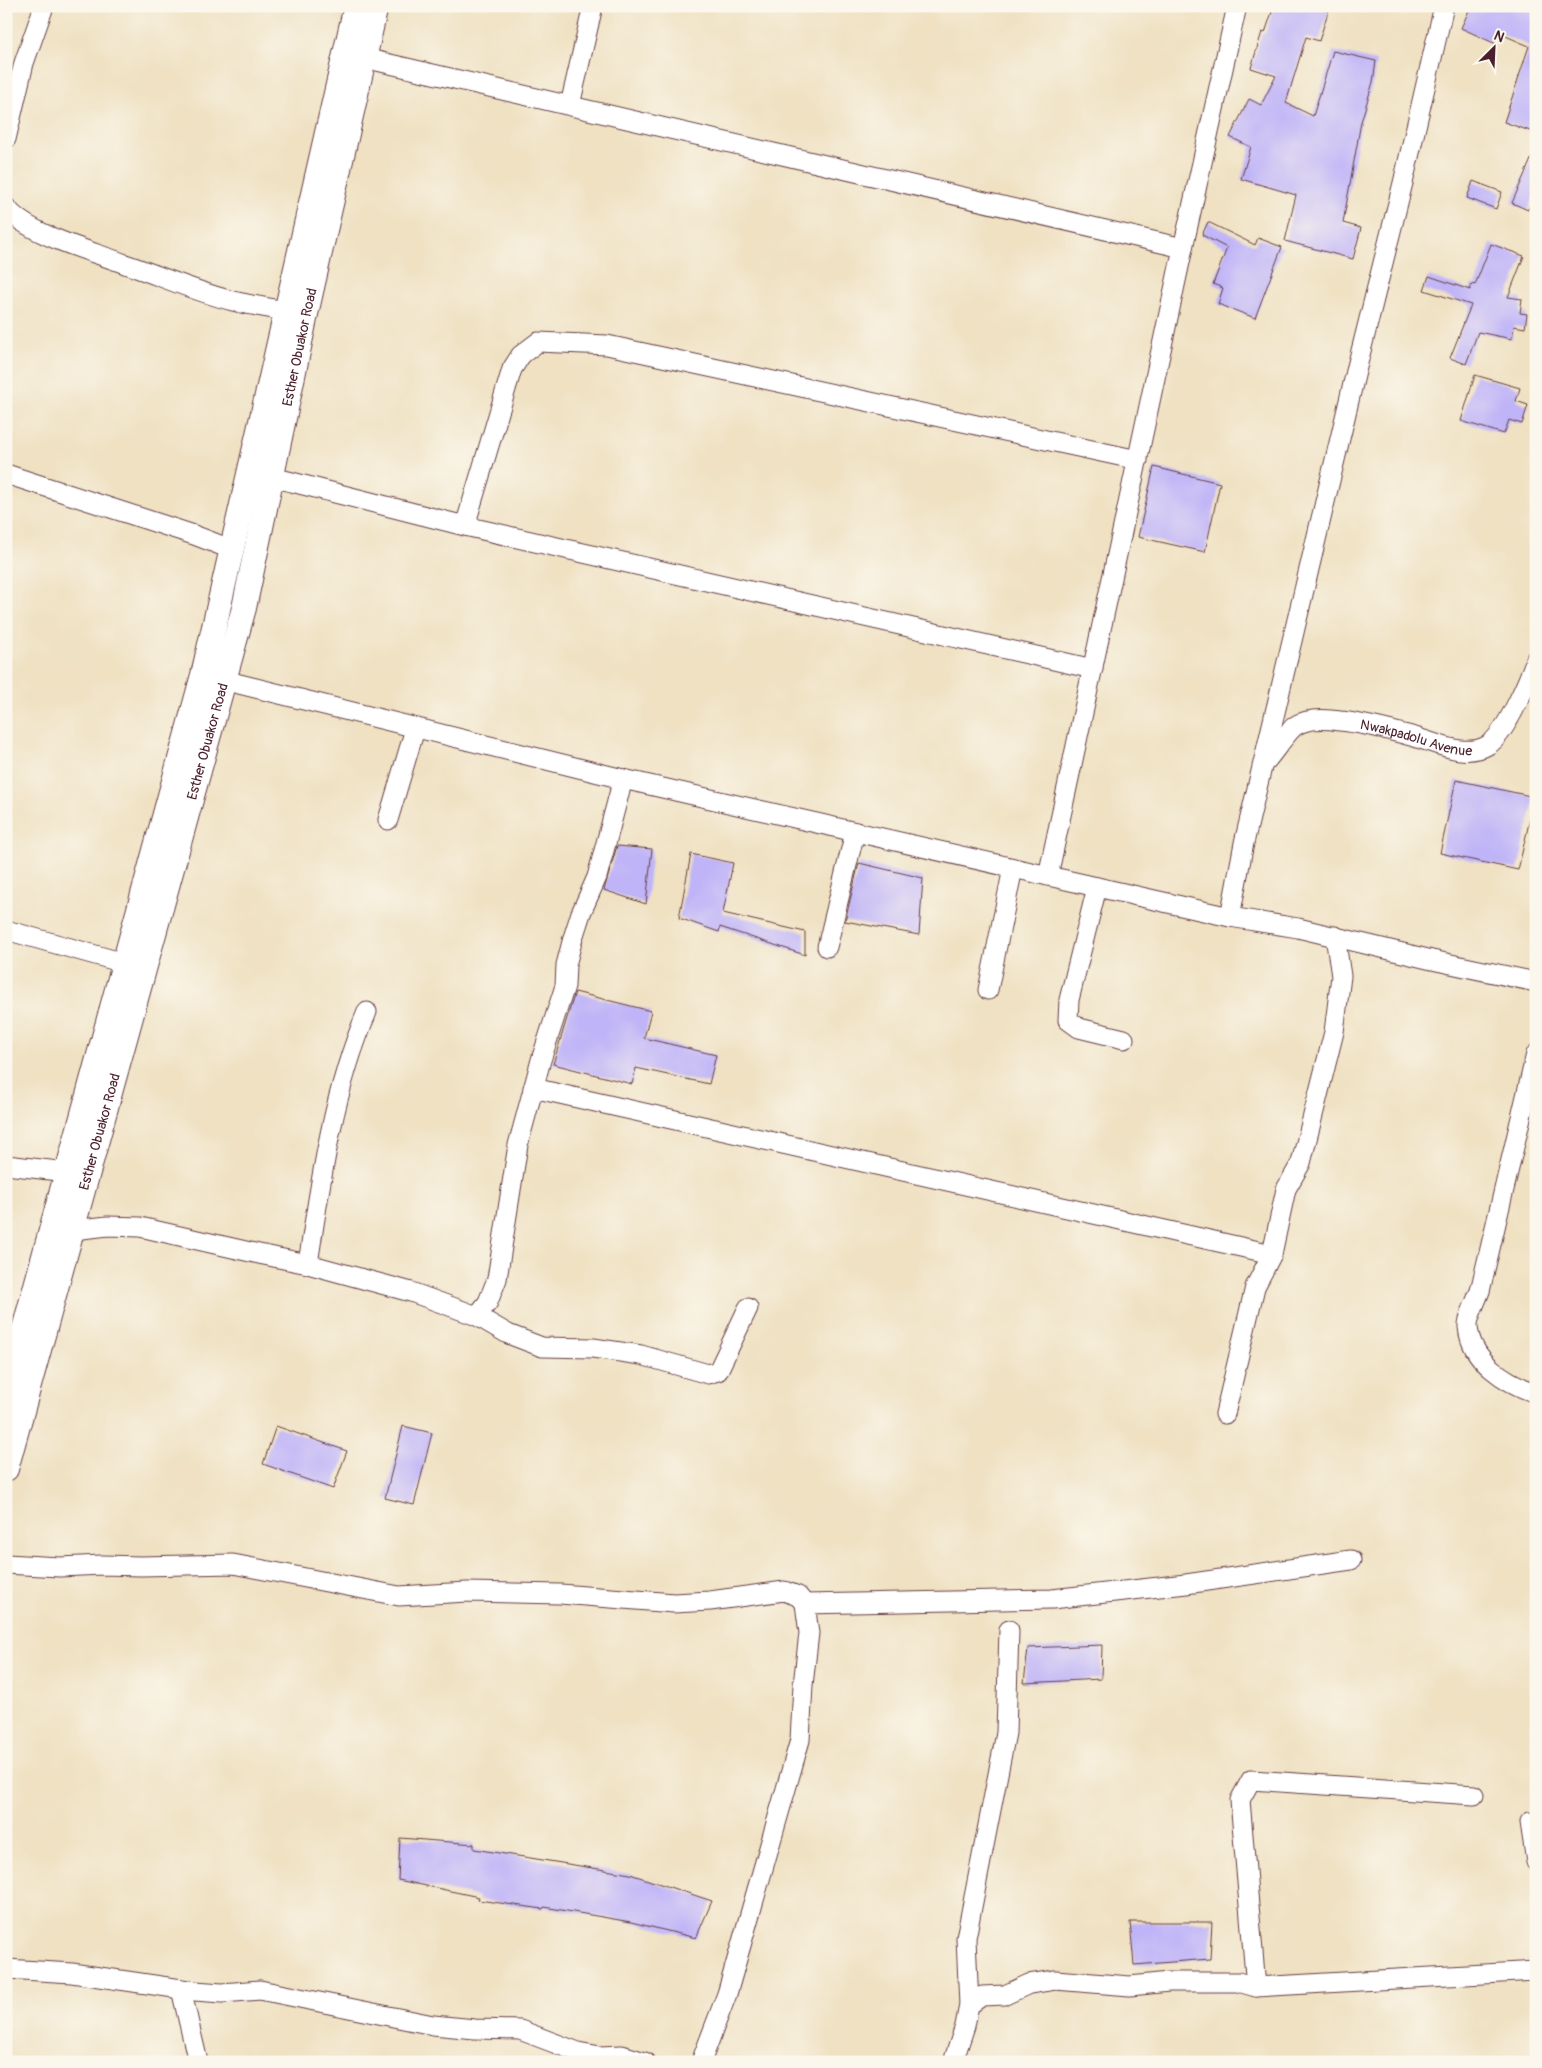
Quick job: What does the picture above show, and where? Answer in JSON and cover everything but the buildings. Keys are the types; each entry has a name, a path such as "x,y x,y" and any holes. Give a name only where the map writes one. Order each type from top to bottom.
{"street":[{"path":"6,139 24,63 44,6"},
{"name":"Esther Obuakor Road","path":"7,1464 73,1230 213,678 233,550 356,6"},
{"name":"Esther Obuakor Road","path":"6,1395 124,963 213,678 244,608 376,6"},
{"path":"570,104 593,6"},
{"path":"1048,876 1227,45 1238,6"},
{"path":"1230,917 1244,842 1444,6"},
{"path":"364,58 570,104 895,182 1183,248"},
{"path":"6,207 12,215 34,229 69,244 197,290 233,301 286,311"},
{"path":"465,526 512,369 521,355 538,342 607,345 1138,460"},
{"path":"6,474 135,518 194,535 233,550"},
{"path":"272,476 465,526 1093,669"},
{"name":"Nwakpadolu Avenue","path":"1264,764 1295,726 1320,719 1347,722 1411,736 1452,748 1476,750 1490,744 1502,729 1524,691 1536,659"},
{"path":"213,678 623,780 1230,917 1298,928 1534,982 1536,1000"},
{"path":"388,820 415,729"},
{"path":"478,1316 488,1302 497,1279 518,1145 533,1088 565,986 566,965 573,938 581,913 597,877 623,780"},
{"path":"826,947 855,832"},
{"path":"988,990 1013,868"},
{"path":"1096,887 1069,1000 1068,1020 1078,1028 1124,1039"},
{"path":"6,930 124,963"},
{"path":"1225,1414 1256,1287 1272,1254 1286,1189 1301,1163 1334,1032 1341,976 1335,936"},
{"path":"308,1264 326,1146 345,1068 367,1012"},
{"path":"1536,1054 1480,1291 1467,1325 1474,1347 1493,1371 1516,1386 1536,1393"},
{"path":"533,1088 1272,1254"},
{"path":"6,1165 67,1172"},
{"path":"73,1230 108,1226 140,1226 308,1264 411,1292 478,1316 508,1334 542,1347 593,1348 641,1355 708,1374 718,1371 748,1308"},
{"path":"805,1604 1052,1599 1196,1582 1350,1560"},
{"path":"6,1564 60,1567 102,1564 141,1566 232,1564 399,1596 467,1592 560,1594 674,1603 710,1601 784,1591 798,1596 805,1604 809,1633 803,1685 800,1740 727,1994 702,2057 684,2062"},
{"path":"954,2062 969,2005 966,1938 1006,1733 1009,1630"},
{"path":"1256,1987 1240,1800 1251,1780 1474,1796"},
{"path":"1530,1822 1536,1862"},
{"path":"6,1969 72,1972 181,1989 222,1993 260,1990 433,2025 475,2029 500,2028 520,2030 578,2052 600,2056 622,2055 645,2062"},
{"path":"969,2005 982,1996 1005,1995 1029,1984 1054,1980 1130,1986 1169,1982 1238,1982 1256,1987 1536,1971"},
{"path":"181,1989 198,2062"}]}
